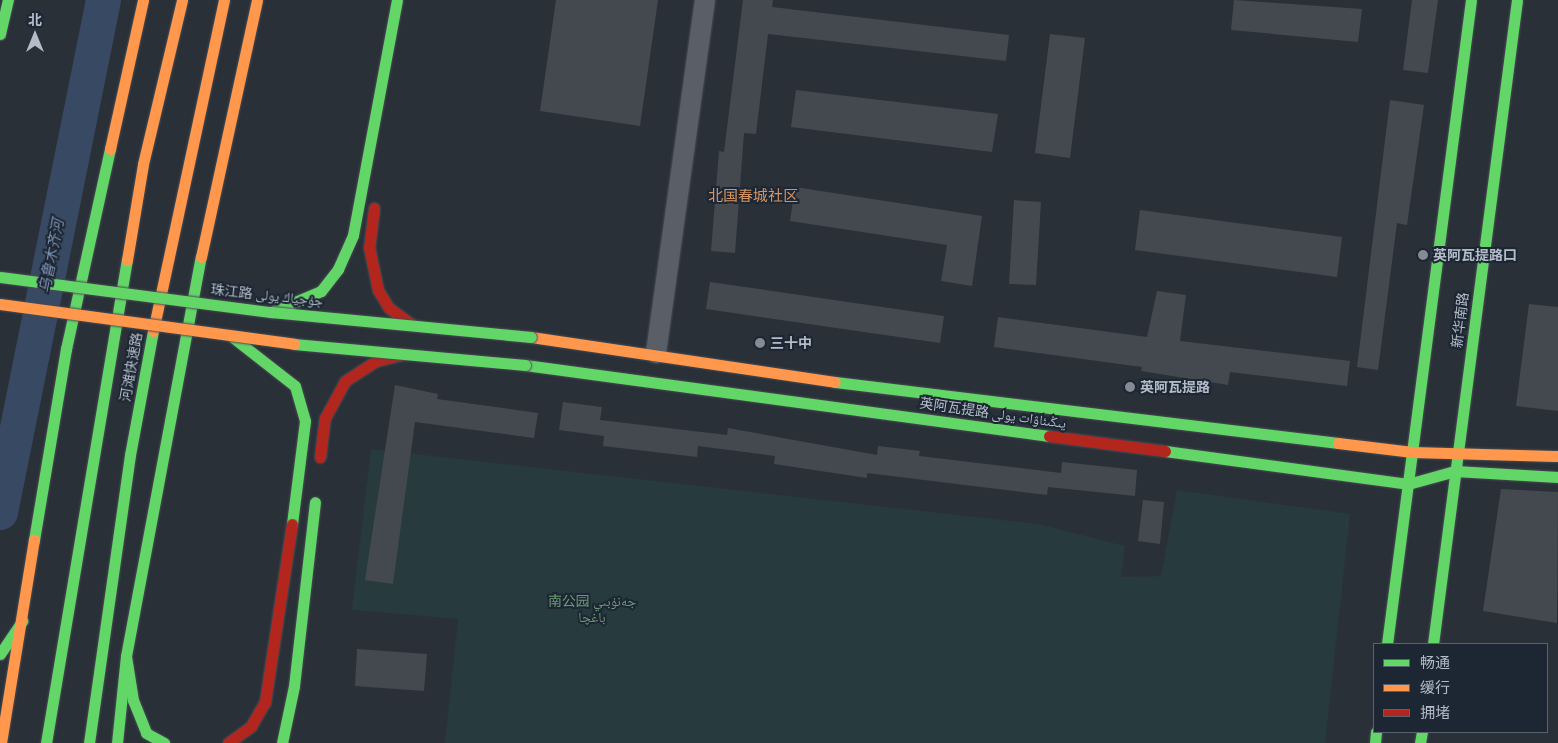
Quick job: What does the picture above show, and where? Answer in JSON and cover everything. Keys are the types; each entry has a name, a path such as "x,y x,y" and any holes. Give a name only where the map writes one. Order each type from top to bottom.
{"main road":[{"path":"0,34 8,0"},
{"path":"1,743 66,349 143,0"},
{"name":"河滩快速路","path":"46,743 143,164 182,0"},
{"name":"河滩快速路","path":"89,743 130,455 165,265 224,0"},
{"path":"117,743 126,656 185,331 257,0"},
{"path":"271,312 321,291 353,235 396,0"},
{"path":"1387,643 1471,0"},
{"name":"新华南路","path":"1433,643 1517,0"},
{"path":"377,191 369,247 378,290 389,308 412,325"},
{"path":"0,270 5,278"},
{"name":"珠江路 جۇجياڭ يولى","path":"5,278 271,312 531,337"},
{"path":"0,304 230,336 406,354"},
{"path":"228,743 251,726 264,702 275,654 305,421 296,386 230,336"},
{"name":"英阿瓦提路 يىڭىئاۋات يولى","path":"531,337 656,353 855,385 1412,452 1458,450 1558,456"},
{"path":"318,474 325,418 345,381 376,361 406,354"},
{"name":"英阿瓦提路 يىڭىئاۋات يولى","path":"406,354 525,365 1408,484 1456,471 1558,477"},
{"path":"282,743 298,652 316,492"},
{"path":"0,654 22,622"},
{"path":"126,656 133,700 146,733 164,743"}],"street":[{"path":"656,353 705,0"}],"green space":[{"name":"南公园 جەنۇبىي باغچا","path":"371,449 1038,524 1125,546 1121,577 1161,576 1177,490 1350,514 1325,743 445,743 458,619 352,610"}],"building":[{"path":"556,0 658,0 640,126 540,111"},
{"path":"743,0 773,0 772,7 1009,35 1006,61 768,34 756,134 744,133 735,253 711,251 719,151 724,152"},
{"path":"1234,0 1362,9 1358,42 1231,30"},
{"path":"1412,0 1438,0 1428,73 1403,70"},
{"path":"1050,34 1085,38 1070,158 1035,153"},
{"path":"796,90 998,114 992,152 791,127"},
{"path":"1390,100 1424,105 1407,225 1397,223 1378,370 1357,367"},
{"path":"795,187 982,216 972,286 941,281 947,245 790,221"},
{"path":"1014,200 1041,202 1036,285 1009,284"},
{"path":"1140,210 1342,237 1337,277 1135,250"},
{"path":"710,282 944,316 940,343 706,309"},
{"path":"1157,291 1186,295 1180,341 1350,361 1347,386 1230,372 1228,385 1141,371 1142,367 994,347 998,317 1147,337"},
{"path":"1529,304 1558,307 1558,411 1516,406"},
{"path":"395,385 438,394 437,399 538,413 534,438 415,422 393,584 365,580"},
{"path":"563,402 602,407 600,420 727,435 728,428 877,455 878,446 920,451 919,456 1061,473 1062,462 1137,470 1135,496 1048,487 1047,495 867,473 867,478 774,464 775,456 698,446 697,457 603,446 604,436 559,430"},
{"path":"1501,489 1558,492 1557,623 1483,611"},
{"path":"1143,500 1164,502 1160,544 1138,541"},
{"path":"357,649 427,654 424,691 355,686"}],"waterway":[{"name":"乌鲁木齐河","path":"0,512 103,0"}],"traffic: fast":[{"path":"0,34 8,0"},
{"path":"271,312 321,291 338,269 353,235 397,0"},
{"path":"1387,643 1471,0"},
{"path":"1433,643 1517,0"},
{"path":"34,540 66,349 110,149"},
{"path":"117,743 126,656 201,257"},
{"path":"46,743 127,260"},
{"path":"0,277 271,312 531,337"},
{"path":"89,743 130,455 153,331"},
{"path":"231,336 295,386 305,421 292,524"},
{"path":"294,344 525,365"},
{"path":"525,365 1049,436"},
{"path":"835,382 1338,443"},
{"path":"1165,451 1408,484 1455,471 1558,477"},
{"path":"282,743 294,686 315,502"},
{"path":"0,654 22,621"},
{"path":"126,656 133,700 146,733 164,743"},
{"path":"1375,743 1376,733"},
{"path":"1420,743 1422,733"}],"traffic: slow":[{"path":"110,149 143,0"},
{"path":"127,260 143,164 182,0"},
{"path":"153,331 224,0"},
{"path":"201,257 257,0"},
{"path":"0,304 294,344"},
{"path":"531,337 835,382"},
{"path":"1338,443 1412,452 1558,456"},
{"path":"1,743 34,540"}],"traffic: jam":[{"path":"374,208 369,247 378,290 389,308 412,325"},
{"path":"320,457 325,418 345,381 376,361 404,354"},
{"path":"1049,436 1165,451"},
{"path":"228,743 251,726 265,702 292,524"}],"place":[{"name":"英阿瓦提路口","path":"1423,255"},
{"name":"三十中","path":"760,343"},
{"name":"英阿瓦提路","path":"1130,387"}],"district":[{"name":"北国春城社区","path":"753,196"}]}
